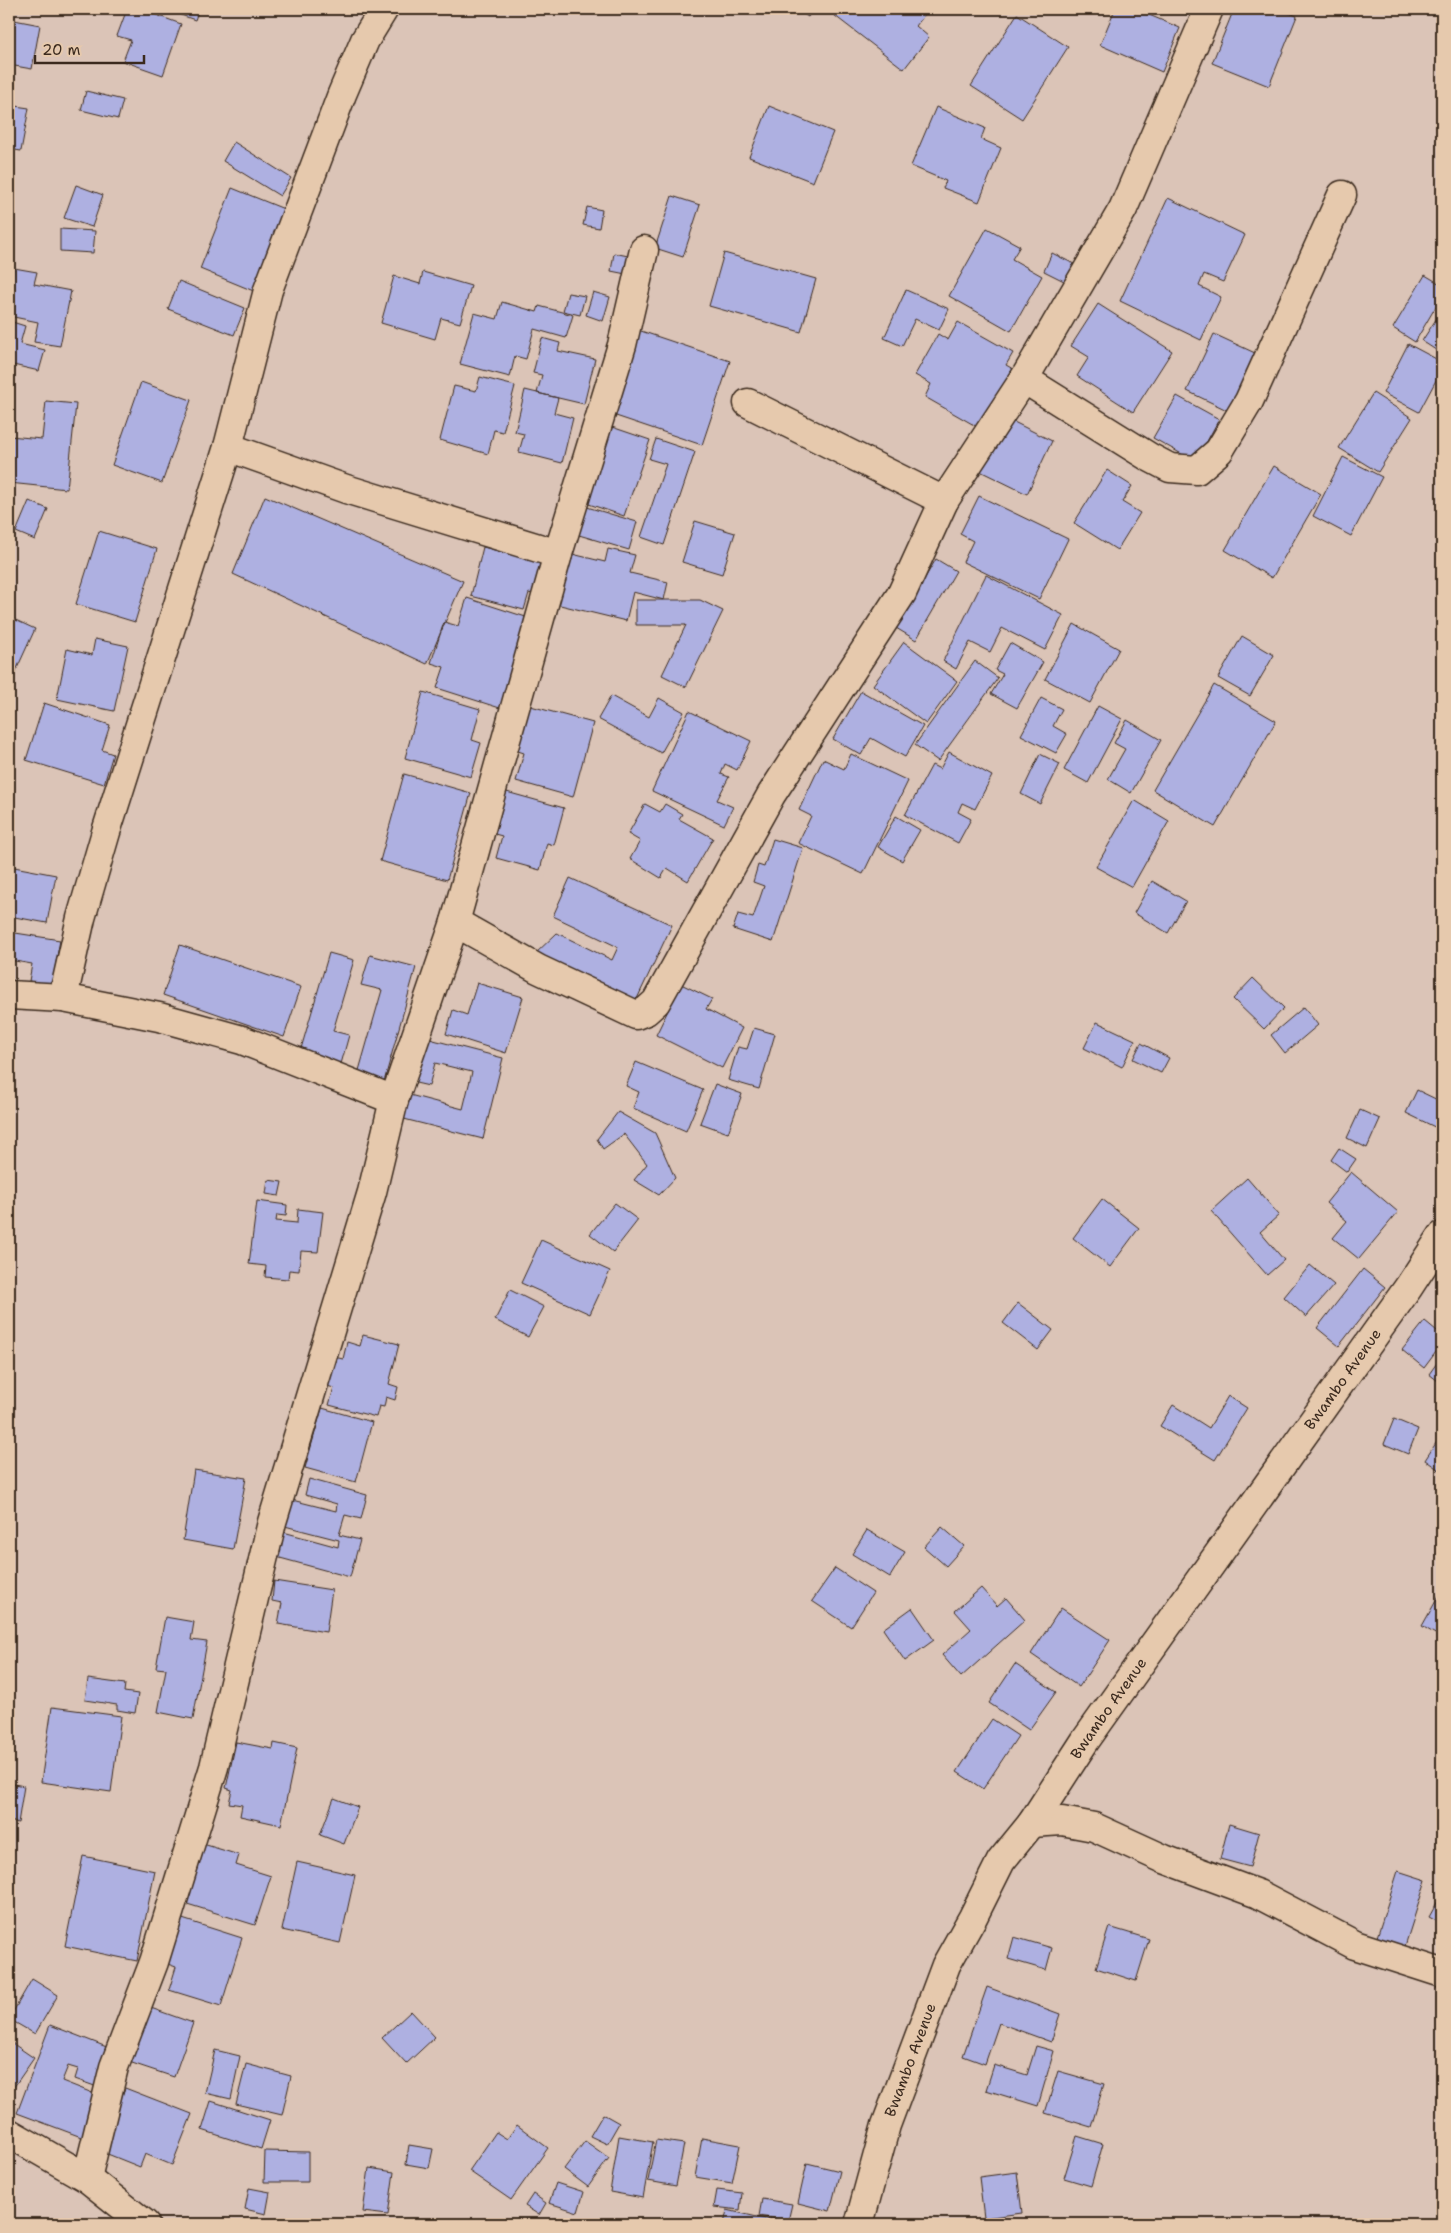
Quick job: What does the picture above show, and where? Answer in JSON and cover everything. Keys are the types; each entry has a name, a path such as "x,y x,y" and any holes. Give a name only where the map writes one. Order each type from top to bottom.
{"street":[{"path":"63,998 81,918 100,851 228,447 268,290 342,94 365,40 384,9"},
{"path":"455,922 538,969 636,1015 646,1011 656,1002 771,795 902,593 944,501 1024,379 1123,209 1209,9"},
{"path":"1024,379 1170,468 1196,470 1219,451 1249,401 1342,195"},
{"path":"87,2178 114,2067 154,1962 214,1767 272,1522 372,1192 394,1100 455,922 558,554 622,345 644,250"},
{"path":"748,403 944,501"},
{"path":"228,447 346,489 558,554"},
{"path":"9,995 63,998 159,1017 242,1040 394,1100"},
{"name":"Bwambo Avenue","path":"858,2224 886,2125 946,1964 973,1917 1001,1861 1032,1823 1085,1741 1408,1288 1442,1236"},
{"path":"1032,1823 1062,1821 1094,1827 1164,1859 1258,1894 1355,1945 1442,1972"},
{"path":"9,2133 87,2178 145,2224"}],"building":[{"path":"127,9 140,9 181,24 163,75 123,61 131,40 117,36"},
{"path":"164,9 199,9 195,20"},
{"path":"796,9 813,9 808,17"},
{"path":"826,9 929,9 916,26 929,37 904,69"},
{"path":"1115,9 1135,9 1180,28 1162,72 1100,45"},
{"path":"1234,9 1279,9 1297,16 1269,86 1212,63"},
{"path":"1017,14 1068,47 1022,119 971,86"},
{"path":"9,19 40,25 32,69 9,65"},
{"path":"86,91 123,100 118,119 81,110"},
{"path":"9,105 29,108 21,151 9,149"},
{"path":"769,106 833,132 813,182 749,157"},
{"path":"936,107 985,128 981,139 1001,148 979,202 943,188 946,181 911,166"},
{"path":"234,142 291,178 280,196 223,161"},
{"path":"76,185 103,195 92,227 64,218"},
{"path":"232,188 289,211 256,292 200,269"},
{"path":"672,196 700,205 683,257 655,248"},
{"path":"1168,198 1245,235 1223,282 1204,274 1199,286 1221,297 1201,340 1120,301"},
{"path":"587,207 602,210 599,228 583,225"},
{"path":"987,228 1020,246 1012,259 1042,276 1011,331 949,296"},
{"path":"60,229 95,231 93,253 60,251"},
{"path":"614,253 628,256 626,274 611,271"},
{"path":"724,253 816,279 801,332 709,306"},
{"path":"1052,253 1074,264 1066,282 1044,271"},
{"path":"14,268 37,272 34,284 71,291 60,346 34,342 38,322 9,316 9,296"},
{"path":"423,272 471,286 460,323 441,318 435,339 381,323 394,276 420,284"},
{"path":"1425,275 1442,285 1442,296 1415,342 1393,328"},
{"path":"179,281 245,308 234,335 168,309"},
{"path":"906,290 949,309 939,330 915,319 902,346 884,338"},
{"path":"593,292 610,297 603,321 586,315"},
{"path":"568,293 585,296 580,315 563,311"},
{"path":"502,302 537,312 539,306 573,315 566,338 534,329 526,359 515,356 510,377 460,364 474,313 497,319"},
{"path":"1098,304 1172,351 1133,412 1077,376 1089,357 1071,346"},
{"path":"1442,310 1442,354 1422,341"},
{"path":"9,321 25,326 20,344 45,350 39,371 9,364"},
{"path":"958,322 1013,353 1006,365 1015,370 981,429 925,397 931,384 915,375 938,334 948,340"},
{"path":"632,328 730,361 702,445 604,412"},
{"path":"1214,334 1255,353 1229,411 1187,391"},
{"path":"542,338 560,343 558,351 595,359 584,404 537,393 542,375 533,373"},
{"path":"1408,344 1442,362 1442,369 1419,412 1383,393"},
{"path":"480,377 515,386 503,432 494,430 488,454 440,440 454,386 476,391"},
{"path":"141,382 191,400 162,483 112,465"},
{"path":"525,390 558,398 554,413 573,418 562,463 519,452 524,434 515,432"},
{"path":"1373,393 1412,418 1378,472 1339,448"},
{"path":"1177,396 1219,419 1196,462 1153,438"},
{"path":"46,401 76,404 67,489 9,483 9,436 42,439"},
{"path":"1006,418 1052,441 1027,494 980,471"},
{"path":"603,424 650,440 624,516 577,500"},
{"path":"656,439 695,452 664,545 641,537 666,464 649,459"},
{"path":"1343,457 1382,477 1351,536 1313,516"},
{"path":"1274,466 1321,494 1272,578 1225,550"},
{"path":"1107,470 1132,486 1122,502 1140,513 1117,550 1074,523"},
{"path":"265,496 463,581 427,664 233,574"},
{"path":"979,496 1068,539 1039,599 963,562 973,541 960,534"},
{"path":"29,501 48,509 35,540 16,532"},
{"path":"577,504 637,522 629,550 569,532"},
{"path":"695,521 735,533 722,574 682,562"},
{"path":"99,531 157,549 135,622 76,604"},
{"path":"483,547 544,563 536,595 529,593 524,610 471,596"},
{"path":"608,549 635,555 630,573 668,582 664,600 633,592 626,621 556,604 568,553 605,562"},
{"path":"936,559 956,571 916,640 896,628"},
{"path":"986,575 1063,615 1045,650 1002,628 990,652 970,642 956,669 943,661"},
{"path":"467,598 532,619 503,709 437,688 444,667 431,663 444,622 458,626"},
{"path":"636,600 700,600 723,611 686,687 662,675 686,625 636,625"},
{"path":"9,617 35,629 9,686"},
{"path":"1074,624 1119,649 1090,703 1045,679"},
{"path":"1242,636 1274,655 1250,696 1218,678"},
{"path":"95,639 128,646 114,711 57,699 67,649 92,655"},
{"path":"904,642 957,681 926,724 873,685"},
{"path":"1010,643 1043,662 1017,708 991,694 1003,674 995,670"},
{"path":"975,661 998,678 938,761 915,745"},
{"path":"1214,685 1276,721 1215,827 1153,790"},
{"path":"861,691 923,726 905,757 871,738 861,755 833,739"},
{"path":"423,692 480,709 472,740 481,743 471,777 405,758"},
{"path":"611,696 649,717 659,698 684,712 661,753 598,719"},
{"path":"1041,698 1062,709 1053,726 1067,734 1056,753 1021,735"},
{"path":"44,703 110,725 102,750 113,754 104,784 26,760"},
{"path":"527,705 593,723 573,797 516,781 524,753 515,750"},
{"path":"1098,706 1122,719 1088,783 1064,770"},
{"path":"689,711 751,741 737,770 725,764 721,774 729,777 717,800 733,807 724,825 652,791"},
{"path":"1127,720 1161,740 1131,793 1108,779 1125,749 1114,743"},
{"path":"949,752 992,776 975,809 962,803 958,812 971,819 958,843 905,815 932,765 940,769"},
{"path":"851,754 908,781 863,874 798,843 811,816 799,810 823,759 844,769"},
{"path":"1040,754 1060,764 1040,804 1021,794"},
{"path":"404,774 471,793 447,880 380,861"},
{"path":"503,791 564,808 554,845 547,843 540,870 496,858 502,836 491,833"},
{"path":"1134,800 1169,821 1132,887 1096,867"},
{"path":"645,804 660,812 665,804 682,814 679,819 713,838 688,881 667,868 661,878 630,859 640,841 628,834"},
{"path":"896,816 920,830 902,861 878,847"},
{"path":"773,839 803,848 773,942 733,929 738,914 753,918 764,886 753,882 758,865 764,867"},
{"path":"9,866 56,875 47,923 9,916"},
{"path":"570,878 672,925 636,1001 535,954 557,933 612,960 618,947 553,916"},
{"path":"1152,881 1186,901 1168,933 1134,913"},
{"path":"9,932 60,940 52,985 29,981 32,964 9,960"},
{"path":"180,945 301,987 284,1037 163,995"},
{"path":"329,953 354,960 333,1031 349,1035 341,1064 300,1052"},
{"path":"370,955 416,967 382,1089 356,1081 382,990 361,985"},
{"path":"1253,978 1284,1008 1264,1029 1233,999"},
{"path":"477,983 523,997 506,1053 446,1034 453,1010 467,1015"},
{"path":"681,984 712,999 706,1009 742,1028 722,1068 656,1035"},
{"path":"1304,1007 1318,1025 1285,1053 1271,1035"},
{"path":"1097,1022 1135,1040 1122,1067 1084,1048"},
{"path":"754,1028 775,1034 759,1089 728,1080 738,1047 747,1049"},
{"path":"418,1036 503,1058 483,1139 396,1117 402,1093 463,1109 472,1072 435,1063 429,1086 407,1081"},
{"path":"1141,1043 1169,1058 1161,1073 1133,1059"},
{"path":"636,1062 703,1090 686,1131 633,1108 639,1092 626,1086"},
{"path":"715,1084 742,1094 728,1133 700,1123"},
{"path":"1417,1090 1442,1102 1441,1130 1406,1113"},
{"path":"1360,1110 1380,1119 1367,1148 1347,1138"},
{"path":"618,1112 655,1133 675,1178 659,1195 634,1180 647,1164 624,1134 603,1149 597,1139"},
{"path":"1339,1148 1356,1159 1347,1172 1331,1160"},
{"path":"1351,1172 1398,1212 1359,1259 1333,1238 1347,1221 1326,1203"},
{"path":"1247,1178 1279,1215 1260,1232 1284,1260 1267,1275 1211,1211"},
{"path":"268,1180 282,1182 279,1196 266,1194"},
{"path":"1102,1199 1139,1228 1110,1267 1073,1238"},
{"path":"257,1201 287,1205 286,1216 277,1215 276,1221 297,1223 298,1209 323,1212 318,1252 301,1251 299,1271 289,1270 288,1279 265,1277 266,1266 249,1264"},
{"path":"615,1203 638,1220 613,1252 590,1234"},
{"path":"541,1240 610,1271 590,1314 521,1283"},
{"path":"1310,1265 1334,1285 1306,1317 1284,1297"},
{"path":"1363,1269 1385,1287 1339,1346 1317,1328"},
{"path":"510,1290 544,1307 528,1337 495,1320"},
{"path":"1018,1303 1053,1330 1038,1350 1003,1323"},
{"path":"1425,1321 1442,1335 1442,1344 1424,1368 1402,1350"},
{"path":"363,1335 399,1344 389,1384 398,1387 395,1400 386,1397 384,1407 379,1406 376,1417 329,1405 334,1388 327,1386 334,1357 343,1359 347,1342 360,1346"},
{"path":"1442,1356 1442,1384 1429,1374"},
{"path":"1228,1396 1247,1408 1215,1460 1160,1426 1173,1405 1209,1428"},
{"path":"322,1408 372,1422 356,1482 305,1468"},
{"path":"1394,1419 1418,1429 1408,1454 1384,1444"},
{"path":"1438,1440 1442,1442 1442,1472 1425,1460"},
{"path":"194,1470 246,1478 233,1549 183,1540"},
{"path":"309,1479 367,1495 361,1519 345,1515 339,1535 360,1540 350,1577 269,1555 276,1530 338,1547 339,1540 277,1524 284,1498 336,1511 337,1504 305,1495"},
{"path":"942,1527 964,1546 946,1566 924,1547"},
{"path":"867,1530 905,1552 890,1577 852,1554"},
{"path":"835,1568 873,1593 851,1627 812,1601"},
{"path":"274,1581 332,1590 326,1632 278,1624 282,1603 272,1601"},
{"path":"981,1588 997,1606 1006,1598 1025,1620 961,1677 942,1655 971,1629 955,1611"},
{"path":"1442,1590 1442,1638 1422,1626"},
{"path":"912,1608 934,1640 905,1661 883,1629"},
{"path":"1061,1608 1110,1640 1079,1687 1031,1654"},
{"path":"165,1617 194,1622 191,1640 207,1642 193,1719 158,1712 166,1669 156,1668"},
{"path":"1015,1664 1056,1692 1029,1730 989,1703"},
{"path":"88,1679 125,1684 124,1692 138,1694 135,1713 117,1710 117,1705 85,1700"},
{"path":"52,1707 121,1716 111,1792 41,1782"},
{"path":"992,1719 1018,1736 983,1789 957,1772"},
{"path":"236,1742 273,1749 274,1743 297,1748 281,1825 240,1816 242,1805 229,1803 232,1790 226,1788"},
{"path":"9,1783 24,1786 18,1823 9,1821"},
{"path":"334,1798 358,1807 344,1844 320,1835"},
{"path":"1229,1824 1259,1833 1250,1867 1220,1859"},
{"path":"203,1844 239,1855 236,1865 271,1876 255,1925 184,1903"},
{"path":"83,1856 155,1871 137,1961 65,1946"},
{"path":"297,1862 355,1875 340,1943 282,1930"},
{"path":"1398,1871 1426,1880 1405,1946 1377,1937"},
{"path":"1439,1899 1442,1901 1442,1924 1429,1917"},
{"path":"176,1917 242,1938 221,2006 169,1990 176,1967 162,1962"},
{"path":"1109,1927 1149,1939 1136,1981 1096,1968"},
{"path":"1014,1937 1052,1948 1046,1970 1008,1959"},
{"path":"32,1979 58,1995 35,2034 9,2019"},
{"path":"987,1987 1060,2014 1051,2042 999,2023 985,2064 963,2056"},
{"path":"148,2007 193,2023 174,2077 129,2062"},
{"path":"411,2011 435,2037 406,2064 382,2038"},
{"path":"50,2025 117,2051 103,2089 75,2079 78,2069 68,2066 62,2081 100,2096 84,2138 17,2113"},
{"path":"9,2041 34,2058 9,2094"},
{"path":"1036,2046 1054,2051 1038,2106 986,2090 994,2065 1027,2075"},
{"path":"215,2050 240,2056 231,2099 205,2093"},
{"path":"246,2064 291,2076 282,2115 236,2104"},
{"path":"1058,2071 1104,2084 1091,2127 1045,2113"},
{"path":"125,2088 192,2114 172,2165 145,2154 140,2167 100,2151"},
{"path":"211,2101 270,2120 261,2149 202,2130"},
{"path":"603,2114 619,2123 607,2144 590,2136"},
{"path":"517,2125 548,2148 511,2200 469,2171 496,2132 507,2139"},
{"path":"619,2136 653,2142 643,2198 610,2192"},
{"path":"1077,2136 1103,2144 1091,2186 1064,2178"},
{"path":"702,2138 740,2145 732,2183 695,2177"},
{"path":"656,2140 684,2144 676,2186 648,2181"},
{"path":"585,2141 609,2158 588,2187 564,2169"},
{"path":"409,2145 433,2149 429,2168 406,2164"},
{"path":"265,2151 308,2152 308,2182 264,2182"},
{"path":"807,2163 840,2171 830,2211 798,2203"},
{"path":"369,2168 394,2172 388,2215 363,2212"},
{"path":"1017,2172 1022,2213 984,2218 979,2177"},
{"path":"556,2183 584,2192 578,2212 549,2203"},
{"path":"249,2188 270,2192 266,2214 245,2209"},
{"path":"717,2190 742,2193 740,2210 714,2207"},
{"path":"533,2194 546,2203 539,2215 525,2206"},
{"path":"762,2199 792,2204 788,2221 759,2216"},
{"path":"727,2210 770,2220 769,2224 724,2224"}]}
